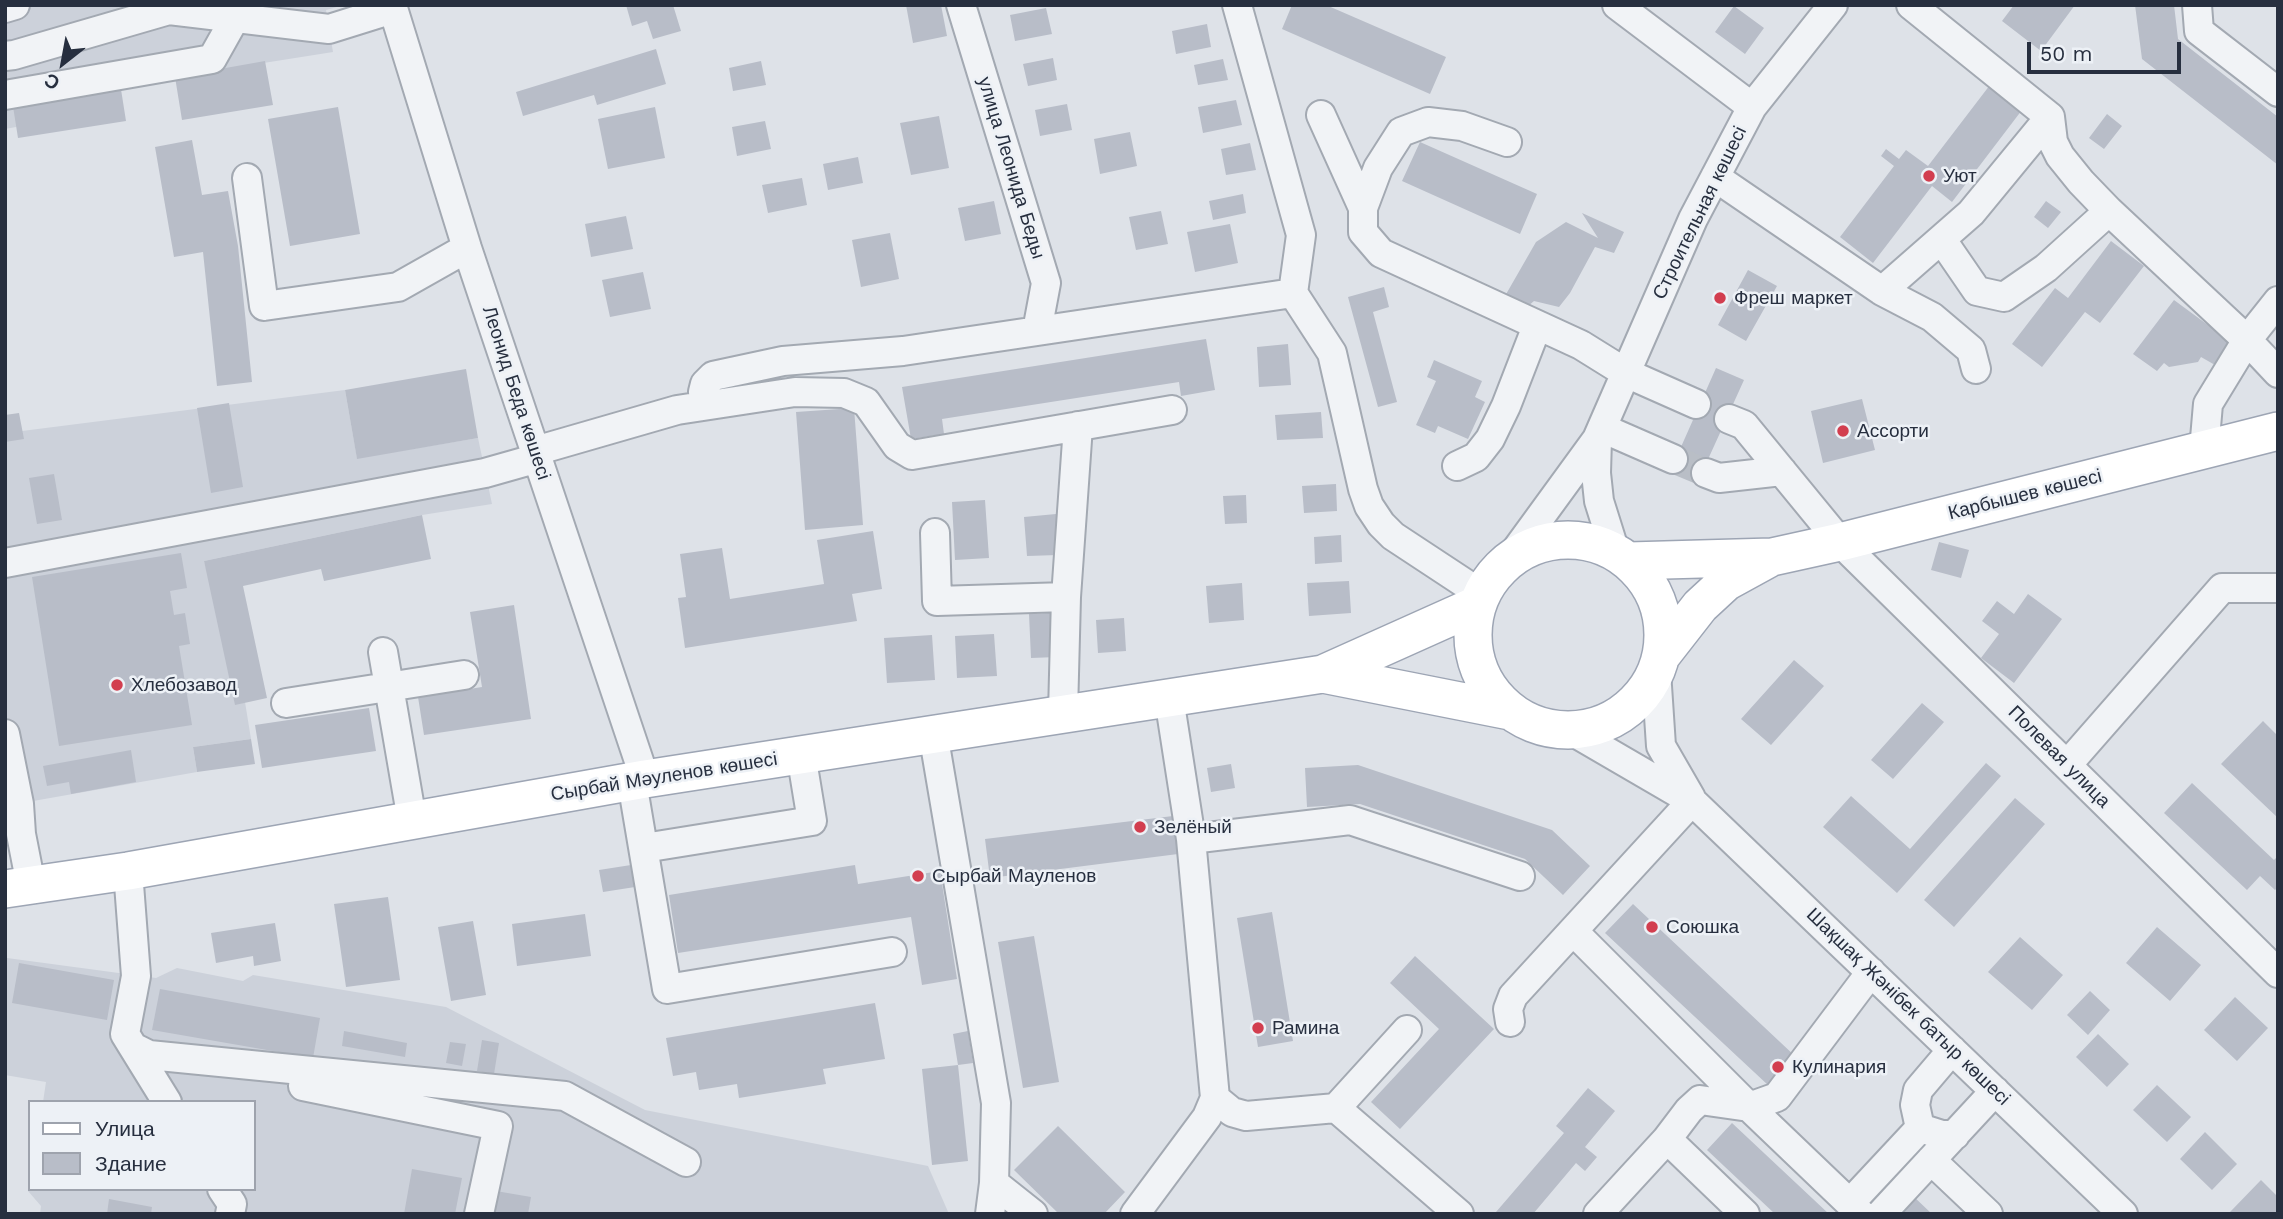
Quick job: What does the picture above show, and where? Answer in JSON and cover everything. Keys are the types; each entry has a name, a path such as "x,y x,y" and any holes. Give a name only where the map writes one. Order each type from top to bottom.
{"main road":[{"name":"Карбышев көшесі","path":"1772,557 2278,431"},
{"path":"1659,664 1664,630 1659,604 1647,581 1622,556 1590,541 1562,539 1535,544 1511,557 1494,574 1479,600 1472,625 1472,644 1476,663 1495,697 1510,710 1538,726 1570,730 1597,726 1622,714 1642,695 1659,664 1700,606 1726,582 1772,557"},
{"path":"1622,556 1772,557"},
{"path":"1323,674 1479,600"},
{"path":"1323,674 1510,710"},
{"name":"Сырбай Мәуленов көшесі","path":"18,887 128,871 801,754 1323,674"}],"street":[{"path":"5,8 15,5"},
{"name":"улица Леонида Беды","path":"961,5 1046,284 1037,331"},
{"path":"1237,5 1301,235 1293,293 1332,353 1369,506 1393,536 1479,600"},
{"path":"1617,5 1752,107"},
{"name":"Строительная көшесі","path":"1600,434 1693,219 1752,107 1833,5"},
{"path":"1911,5 2050,117 2053,142 2060,156 2081,182 2247,340 2278,373"},
{"path":"2197,5 2199,31 2278,92"},
{"path":"5,56 167,8 329,29 393,7"},
{"name":"Леонид Беда көшесі","path":"393,7 467,248 536,454 639,781 644,848 667,989 892,952"},
{"path":"5,95 212,58 235,18"},
{"path":"1321,116 1363,208"},
{"path":"1882,291 1970,213 2050,117"},
{"path":"1507,142 1462,126 1428,122 1401,132 1378,168 1363,208 1363,232 1381,253 1581,345 1626,373 1696,404"},
{"path":"1715,177 1882,291 1931,317 1971,350 1976,369"},
{"path":"247,178 264,306 398,287 467,248"},
{"path":"1942,240 1976,291 2004,297 2046,268 2109,211"},
{"path":"710,404 703,392 705,384 713,376 783,360 903,351 1293,293"},
{"path":"2204,450 2208,404 2247,340 2278,302"},
{"path":"1457,466 1476,457 1490,439 1537,326"},
{"path":"5,564 485,473 536,454 677,410 795,392 844,393 866,402 897,446 912,455 1172,410"},
{"name":"Полевая улица","path":"1730,419 1744,425 1840,542 2278,973"},
{"path":"1063,713 1066,597 1078,426"},
{"path":"1600,434 1673,459"},
{"path":"1600,434 1596,473 1599,501 1622,556"},
{"path":"1511,557 1600,434"},
{"path":"1706,472 1719,478 1782,471"},
{"path":"935,533 937,600 1066,597"},
{"path":"2067,765 2222,588 2278,588"},
{"path":"383,652 412,820"},
{"name":"Шақшақ Жәнібек батыр көшесі","path":"1659,664 1661,746 1692,801"},
{"path":"286,703 464,675"},
{"path":"1135,1214 1207,1117 1215,1098 1191,839 1169,698"},
{"name":"Шақшақ Жәнібек батыр көшесі","path":"1570,730 1692,801 2123,1214"},
{"path":"933,733 996,1103 994,1184 990,1214"},
{"path":"5,734 19,804 21,834 18,887"},
{"path":"644,848 812,821 801,754"},
{"path":"1510,1022 1508,1009 1513,996 1692,801"},
{"path":"1191,839 1350,820 1520,876"},
{"path":"128,871 136,976 125,1034 141,1051 166,1100"},
{"path":"1573,931 1749,1107 1856,1208 1920,1128"},
{"path":"1598,1214 1700,1100 1749,1107 1777,1097 1871,972"},
{"path":"1215,1098 1232,1112 1246,1116 1336,1108 1407,1030"},
{"path":"1920,1128 1915,1105 1918,1090 1952,1050"},
{"path":"141,1051 565,1096 686,1162"},
{"path":"141,1051 498,1126 479,1214"},
{"path":"1881,1214 1995,1091"},
{"path":"1336,1108 1459,1214"},
{"path":"1920,1128 1942,1135 1955,1135"},
{"path":"1667,1139 1745,1214"},
{"path":"1931,1160 1988,1214"},
{"path":"994,1184 1032,1214"},
{"path":"223,1191 232,1204 230,1214"}],"shaded area":[{"path":"5,5 344,5 326,10 333,52 120,83 16,127 5,129"},
{"path":"345,390 357,458 478,438 492,504 422,515 204,561 245,702 251,739 193,747 197,772 5,806 5,437 22,431"},
{"path":"7,958 156,978 177,968 243,981 253,975 446,1007 645,1110 928,1166 949,1214 40,1214 41,1206 28,1191 256,1191 256,1100 43,1100 46,1082 5,1075"}],"building":[{"path":"626,5 673,5 681,31 653,39 647,21 632,26"},
{"path":"906,5 941,5 947,36 913,43"},
{"path":"1292,5 1326,5 1446,57 1430,94 1282,29"},
{"path":"2014,5 2075,5 2041,51 2002,21"},
{"path":"2135,5 2174,5 2178,39 2278,117 2278,165 2142,59"},
{"path":"1734,6 1764,28 1745,54 1715,32"},
{"path":"1046,8 1052,34 1015,41 1010,15"},
{"path":"1207,24 1211,47 1176,54 1172,31"},
{"path":"656,49 666,84 597,105 594,95 523,116 516,92"},
{"path":"1053,58 1057,80 1028,86 1023,64"},
{"path":"1223,59 1228,80 1198,85 1194,65"},
{"path":"265,61 273,105 182,120 175,77"},
{"path":"761,61 766,85 733,91 729,68"},
{"name":"Уют","path":"1993,81 2025,106 1952,202 1932,186 1873,263 1840,237 1894,166 1881,156 1886,149 1899,159 1906,150 1928,166"},
{"path":"120,83 126,121 18,138 12,100"},
{"path":"1236,100 1242,125 1203,133 1198,107"},
{"path":"1067,104 1072,130 1040,136 1035,110"},
{"path":"338,107 360,234 290,246 268,119"},
{"path":"655,107 665,158 608,169 598,119"},
{"path":"2107,114 2122,126 2104,149 2089,138"},
{"path":"939,116 949,168 911,175 900,123"},
{"path":"765,121 771,149 737,156 732,127"},
{"path":"1130,132 1137,166 1100,174 1094,139"},
{"path":"192,140 202,195 228,191 238,246 252,382 217,386 203,252 174,257 155,147"},
{"path":"1420,142 1537,194 1520,234 1402,181"},
{"path":"1250,143 1256,170 1226,175 1221,149"},
{"path":"858,157 863,183 828,190 823,164"},
{"path":"802,178 807,205 768,213 762,185"},
{"path":"1243,194 1246,213 1213,220 1209,201"},
{"path":"994,201 1001,234 965,241 958,208"},
{"path":"2046,201 2061,212 2048,228 2034,217"},
{"path":"1161,211 1168,244 1136,250 1129,217"},
{"path":"1582,213 1624,232 1614,253 1595,247 1570,293 1559,307 1534,301 1527,307 1505,296 1536,242 1566,222 1598,238"},
{"path":"626,216 633,249 591,257 585,224"},
{"path":"1230,224 1238,263 1195,272 1187,232"},
{"path":"890,233 899,279 861,287 852,240"},
{"path":"2111,241 2144,266 2100,323 2085,312 2042,367 2012,344 2055,288 2068,298"},
{"path":"1748,270 1777,286 1746,341 1718,325"},
{"path":"643,272 651,309 610,317 602,280"},
{"path":"1384,287 1389,307 1373,312 1397,402 1378,407 1348,297"},
{"path":"2174,300 2231,342 2215,365 2201,357 2198,362 2169,367 2164,363 2157,371 2133,354"},
{"path":"1206,339 1215,390 1181,396 1179,382 942,419 944,434 911,439 902,387"},
{"path":"1288,344 1291,385 1259,387 1257,347"},
{"path":"1434,360 1482,381 1475,397 1485,402 1468,439 1438,426 1435,433 1416,425 1436,381 1427,377"},
{"path":"1716,368 1744,380 1700,477 1673,465"},
{"path":"466,369 478,438 357,459 345,390"},
{"name":"Ассорти","path":"1862,399 1875,450 1823,463 1811,411"},
{"path":"229,403 243,487 211,493 197,408"},
{"path":"854,408 863,525 805,530 796,412"},
{"path":"1321,412 1323,438 1277,440 1275,415"},
{"path":"19,413 24,439 5,442 5,415"},
{"path":"54,474 62,520 37,524 29,478"},
{"path":"1336,484 1337,511 1304,513 1302,486"},
{"path":"1246,495 1247,523 1225,524 1223,496"},
{"path":"985,500 989,558 955,560 952,502"},
{"path":"1056,514 1058,555 1027,556 1024,517"},
{"path":"422,515 431,559 324,581 321,569 243,586 267,698 235,705 204,561"},
{"path":"873,531 882,589 852,594 857,621 685,648 678,598 686,597 680,554 722,548 730,599 824,584 817,540"},
{"path":"1341,535 1342,562 1315,564 1314,537"},
{"path":"1939,542 1969,550 1961,578 1931,570"},
{"name":"Хлебозавод","path":"181,553 187,588 170,591 174,615 185,613 190,644 179,646 192,725 59,746 32,577"},
{"path":"1349,581 1351,613 1309,616 1307,583"},
{"path":"1242,583 1244,620 1209,623 1206,586"},
{"path":"2028,594 2062,619 2014,683 1981,658 1999,634 1982,621 1997,601 2014,614"},
{"path":"514,605 531,719 424,735 418,697 482,687 470,612"},
{"path":"1054,613 1057,657 1031,658 1029,614"},
{"path":"1124,618 1126,651 1098,653 1096,620"},
{"path":"994,634 997,676 957,678 955,636"},
{"path":"932,635 935,680 887,683 884,638"},
{"path":"1794,660 1824,686 1771,745 1741,719"},
{"path":"1922,703 1944,722 1893,779 1871,760"},
{"path":"369,708 376,751 262,768 255,725"},
{"path":"2263,721 2278,736 2278,818 2221,764"},
{"path":"251,739 255,764 197,772 193,747"},
{"path":"131,750 136,782 71,794 69,782 47,786 43,766"},
{"path":"1986,763 2001,776 1897,893 1823,827 1851,796 1910,849"},
{"path":"1231,764 1235,788 1211,792 1207,768"},
{"path":"1358,765 1552,830 1590,866 1563,895 1525,859 1360,804 1307,807 1305,768"},
{"path":"2192,783 2274,860 2278,856 2278,887 2275,890 2260,876 2247,890 2164,813"},
{"path":"2015,798 2045,824 1954,927 1924,900"},
{"path":"1173,816 1178,854 990,878 985,839"},
{"path":"631,865 635,887 603,892 599,870"},
{"path":"855,865 858,884 940,871 957,979 922,985 911,917 678,953 669,895"},
{"path":"388,897 400,980 346,987 334,904"},
{"path":"1633,904 1796,1057 1769,1086 1605,933"},
{"path":"1272,912 1293,1041 1258,1047 1237,918"},
{"path":"585,914 591,956 517,966 512,924"},
{"path":"473,921 486,995 451,1001 438,927"},
{"path":"275,923 281,961 254,966 253,956 216,963 211,933"},
{"path":"2157,927 2201,965 2170,1001 2126,963"},
{"path":"1034,936 1059,1082 1023,1088 998,942"},
{"path":"2020,937 2063,975 2032,1010 1988,972"},
{"path":"1415,956 1494,1029 1400,1129 1371,1102 1439,1029 1390,983"},
{"path":"19,963 114,980 107,1020 12,1003"},
{"path":"160,989 320,1018 313,1058 152,1030"},
{"path":"2090,991 2110,1010 2088,1035 2067,1015"},
{"path":"2235,997 2268,1028 2237,1061 2204,1030"},
{"path":"875,1003 885,1059 823,1069 826,1084 739,1098 737,1084 699,1090 696,1072 673,1076 666,1038"},
{"path":"344,1031 407,1043 405,1057 342,1046"},
{"path":"968,1031 973,1063 958,1065 953,1034"},
{"path":"2098,1034 2129,1064 2107,1087 2076,1057"},
{"path":"482,1040 499,1043 494,1074 477,1071"},
{"path":"450,1042 466,1044 462,1066 446,1063"},
{"path":"958,1065 968,1161 932,1165 922,1069"},
{"path":"2157,1085 2191,1117 2167,1142 2133,1110"},
{"path":"1588,1088 1615,1111 1585,1147 1597,1157 1585,1171 1576,1163 1533,1214 1498,1214 1496,1212 1564,1133 1556,1126"},
{"path":"1732,1123 1829,1214 1775,1214 1707,1150"},
{"path":"1058,1126 1125,1192 1104,1214 1059,1214 1014,1170"},
{"path":"2205,1132 2237,1164 2212,1190 2180,1159"},
{"path":"412,1169 462,1178 455,1214 404,1214"},
{"path":"2261,1180 2278,1197 2278,1214 2232,1214 2230,1212"},
{"path":"490,1190 531,1197 528,1214 486,1214"},
{"path":"1912,1195 1932,1214 1895,1214"},
{"path":"109,1199 152,1207 151,1214 107,1214"}],"tunnel":[{"path":"1673,459 1706,473"}],"place":[{"name":"Уют","path":"1929,176"},
{"name":"Фреш маркет","path":"1720,298"},
{"name":"Ассорти","path":"1843,431"},
{"name":"Хлебозавод","path":"117,685"},
{"name":"Зелёный","path":"1140,827"},
{"name":"Сырбай Мауленов","path":"918,876"},
{"name":"Союшка","path":"1652,927"},
{"name":"Рамина","path":"1258,1028"},
{"name":"Кулинария","path":"1778,1067"}]}
